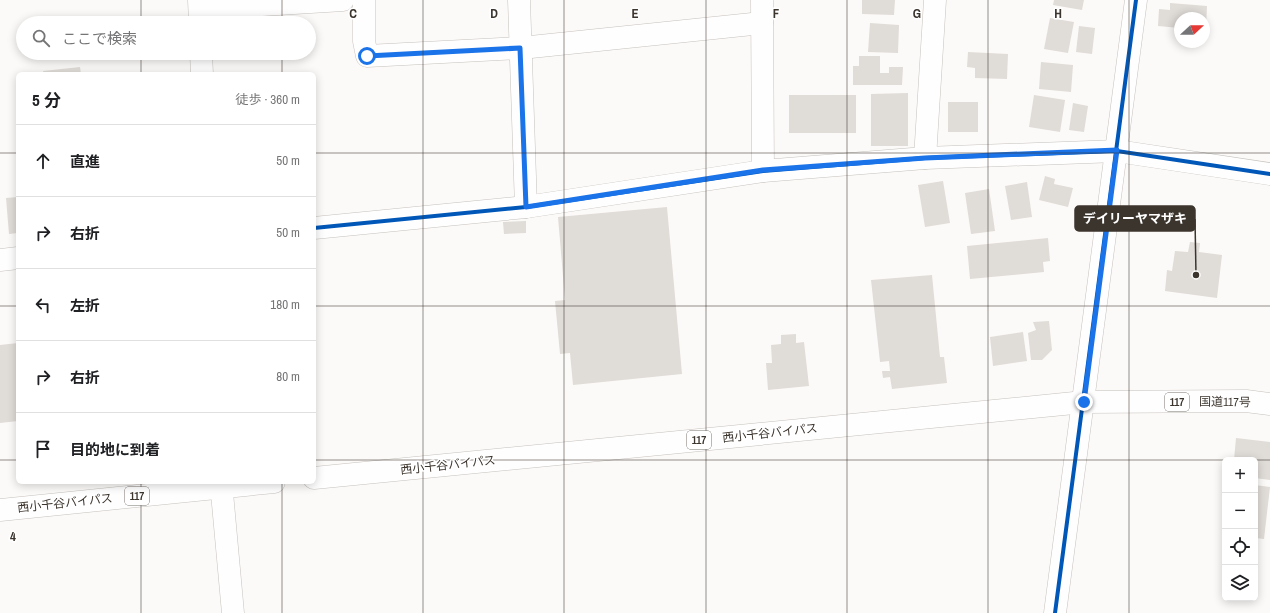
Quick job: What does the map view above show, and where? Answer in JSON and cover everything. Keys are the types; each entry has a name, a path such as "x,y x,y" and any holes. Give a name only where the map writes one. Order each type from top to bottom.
{"main road":[{"path":"200,11 343,0"},
{"path":"364,0 364,41 367,56 520,48 762,23"},
{"path":"519,0 526,207"},
{"path":"762,0 763,170"},
{"path":"925,158 935,0"},
{"path":"1055,613 1136,0"},
{"path":"201,60 202,72"},
{"path":"316,228 526,207 763,170 925,158 1117,150 1270,174"},
{"path":"0,260 16,258"},
{"name":"国道117号","path":"1084,402 1246,401 1270,404"},
{"name":"西小千谷バイパス","path":"316,478 1084,402"},
{"name":"西小千谷バイパス","path":"0,510 239,484"},
{"path":"222,485 234,613"}],"building":[{"path":"862,0 895,0 894,15 862,14"},
{"path":"1054,0 1084,0 1082,10 1053,5"},
{"path":"1170,3 1207,6 1207,12 1174,12 1174,27 1158,26 1159,9 1170,10"},
{"path":"1050,18 1074,22 1068,53 1044,49"},
{"path":"870,23 899,25 898,53 868,52"},
{"path":"1079,26 1095,28 1092,54 1076,52"},
{"path":"968,52 1008,54 1007,79 975,78 975,68 967,67"},
{"path":"859,56 880,56 880,73 889,73 889,67 903,67 902,85 853,85 853,66 859,66"},
{"path":"1041,62 1073,65 1071,92 1039,89"},
{"path":"80,67 81,72 43,72"},
{"path":"908,93 908,146 871,146 871,94"},
{"path":"789,95 856,95 856,133 789,133"},
{"path":"1034,95 1065,100 1060,132 1029,127"},
{"path":"948,102 978,102 978,132 948,132"},
{"path":"1073,103 1088,106 1084,132 1069,130"},
{"path":"1045,176 1055,179 1054,184 1073,188 1068,207 1039,200"},
{"path":"943,181 950,223 925,227 918,185"},
{"path":"1027,182 1032,217 1011,220 1005,186"},
{"path":"989,189 995,231 971,234 965,193"},
{"path":"16,197 16,233 9,234 6,198"},
{"path":"667,207 682,374 573,385 570,353 560,354 555,301 565,300 558,217"},
{"path":"526,221 526,233 504,234 503,222"},
{"path":"1048,238 1050,261 1043,262 1044,272 970,279 967,246"},
{"path":"1190,242 1200,243 1199,252 1222,255 1217,298 1165,291 1167,270 1172,271 1175,251 1188,252"},
{"path":"932,275 940,357 944,357 947,383 892,389 890,377 883,378 882,371 890,371 889,361 880,362 871,280"},
{"path":"1049,321 1052,350 1042,360 1031,360 1028,333 1036,330 1033,322"},
{"path":"1023,332 1027,361 993,366 990,337"},
{"path":"796,334 796,343 804,342 809,386 768,390 766,363 772,363 771,345 781,344 781,335"},
{"path":"16,343 16,421 0,423 0,345"},
{"path":"1236,438 1270,442 1270,480 1258,478 1258,457 1234,457"},
{"path":"1258,485 1270,487 1264,539 1258,538"}],"cycle path":[{"path":"1055,613 1136,0"},
{"path":"316,228 526,207 763,171 925,158 1117,151 1270,174"}],"place":[{"name":"デイリーヤマザキ","path":"1196,275"}],"route":[{"path":"367,56 520,48 526,207 763,170 925,158 1117,150 1084,402"}]}
